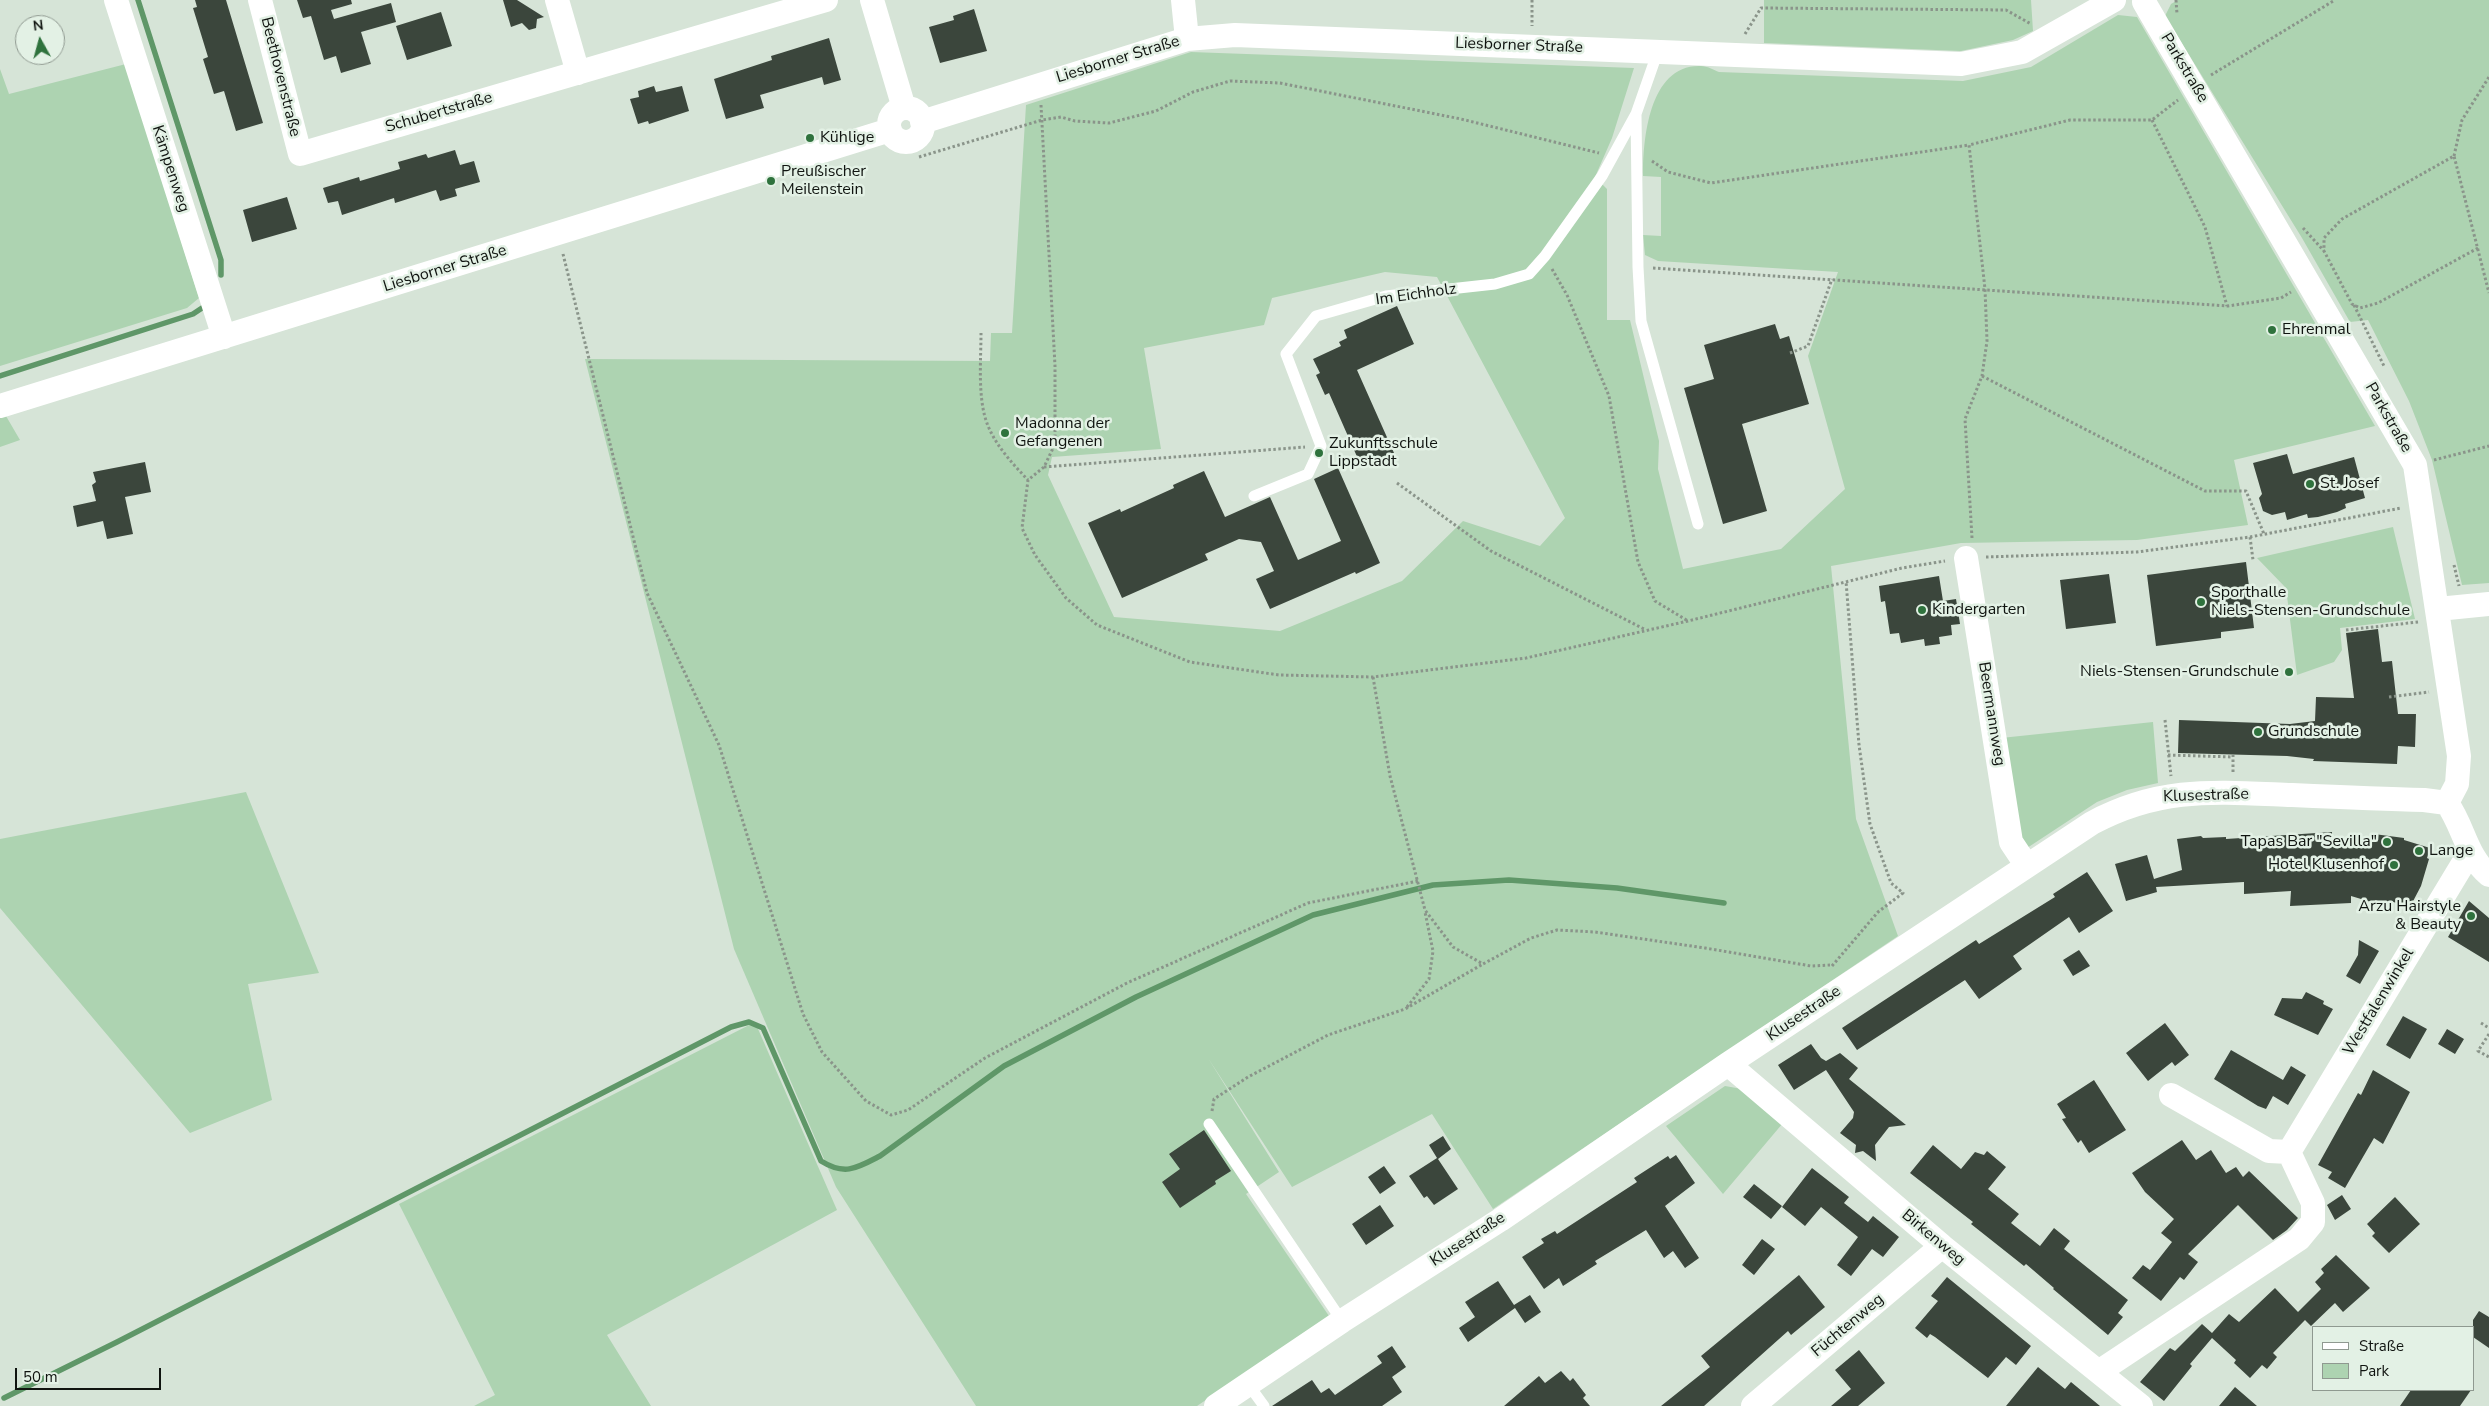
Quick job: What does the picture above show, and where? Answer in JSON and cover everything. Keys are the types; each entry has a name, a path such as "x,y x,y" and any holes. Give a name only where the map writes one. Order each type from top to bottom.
{"street":[{"name":"Kämpenweg","path":"116,0 224,337"},
{"name":"Beethovenstraße","path":"260,0 300,154"},
{"path":"557,0 578,73"},
{"name":"Schubertstraße","path":"300,154 826,0"},
{"path":"872,0 913,115"},
{"path":"1183,0 1187,39"},
{"name":"Liesborner Straße","path":"0,406 890,130 892,116 913,115 1039,85 1187,39 1235,35 1961,64 2022,52 2114,0"},
{"name":"Parkstraße","path":"2139,1 2195,87 2415,465 2459,756 2457,784 2447,803"},
{"name":"Beermannweg","path":"1966,558 2011,842 2027,866"},
{"path":"2439,614 2489,604"},
{"name":"Klusestraße","path":"1216,1406 1342,1321 1500,1220 1728,1064 2092,822 2110,813 2134,803 2173,795 2225,792 2424,800 2447,803"},
{"path":"2447,803 2458,818 2470,852 2478,866 2489,875"},
{"name":"Westfalenwinkel","path":"2289,1152 2470,852"},
{"name":"Birkenweg","path":"1728,1064 1942,1246 2100,1371 2141,1406"},
{"path":"2100,1371 2299,1239 2313,1222 2313,1203 2289,1152 2269,1151 2171,1095"},
{"name":"Füchtenweg","path":"1754,1406 1942,1246"}],"lane":[{"name":"Im Eichholz","path":"1321,446 1286,354 1316,316 1386,296 1495,284 1529,274 1545,256 1602,176 1615,154 1636,114 1658,52"},
{"name":"Im Eichholz","path":"1636,114 1635,152 1641,321 1698,524"},
{"path":"1254,496 1308,474 1321,446"},
{"path":"1209,1124 1342,1321"},
{"path":"1248,1384 1264,1406"}],"path":[{"path":"1532,0 1533,46"},
{"path":"1635,152 1668,172 1711,183 1969,145 2070,120 2152,120 2214,72 2335,0"},
{"path":"1734,54 1760,8 2006,10 2052,36"},
{"path":"2489,77 2462,120 2454,156 2489,293"},
{"path":"919,157 1042,120 1061,117 1075,121 1110,123 1156,110 1193,92 1230,82 1280,83 1461,119 1594,152 1615,154"},
{"path":"1039,85 1056,411 1056,444 1044,467 1028,480 1022,528 1035,555 1066,598 1098,625 1190,662 1279,675 1373,677 1526,658 1647,631 1902,568 1966,558 2137,552 2250,537 2422,502"},
{"path":"2152,120 2205,227 2228,306"},
{"path":"1966,558 1972,539 1965,419 1982,376 1987,341 1984,289 1969,145"},
{"path":"2454,156 2342,219 2324,238 2324,251 2352,304 2360,308 2378,303 2478,248"},
{"path":"558,234 647,593 719,745 803,1014 822,1052 866,1101 891,1115 908,1110 985,1058 1127,983 1308,904 1418,881"},
{"path":"1545,256 1567,295 1609,396 1638,562 1655,601 1688,621"},
{"path":"1638,267 2228,306 2281,298 2310,283"},
{"path":"2483,272 2489,271"},
{"path":"1790,353 1808,346 1832,279"},
{"path":"982,333 980,371 985,417 1005,455 1028,480"},
{"path":"1982,376 2205,491 2246,491 2264,534"},
{"path":"1044,467 1321,446"},
{"path":"2415,465 2489,446"},
{"path":"1397,483 1491,551 1647,631"},
{"path":"2250,537 2253,560"},
{"path":"1830,965 1878,912 1903,893 1891,883 1870,824 1859,746 1846,581"},
{"path":"2346,630 2439,614"},
{"path":"1373,677 1390,776 1418,881 1433,951 1429,979 1405,1009"},
{"path":"2389,697 2450,689"},
{"path":"2165,720 2173,795"},
{"path":"2168,755 2233,758"},
{"path":"1425,910 1453,947 1482,964"},
{"path":"1209,1124 1214,1099 1248,1077 1328,1035 1405,1009 1531,938 1557,930 1595,932 1811,966 1830,965 1852,982"},
{"path":"2481,1023 2489,1028"},
{"path":"2489,1034 2478,1051 2489,1057"}],"green space":[{"path":"1764,0 2031,0 2033,31 2013,40 1961,51 1764,43"},
{"path":"2178,0 2489,0 2489,583 2462,585 2432,460 2409,401 2368,320 2350,322 2302,238 2165,16 2171,4"},
{"path":"2118,15 2137,17 2375,426 2234,460 2248,525 2137,540 1961,543 1831,566 1856,819 1898,936 1493,1209 1432,1114 1292,1187 1208,1058 1279,1172 1246,1194 1329,1316 1197,1406 976,1406 836,1187 734,949 585,359 990,361 991,333 1012,333 1026,105 1191,52 1634,68 1612,138 1595,177 1607,189 1607,320 1630,320 1659,441 1658,469 1683,569 1781,549 1845,489 1808,356 1838,272 1658,261 1645,255 1643,235 1661,236 1661,177 1643,176 1648,124 1652,106 1660,90 1670,77 1684,69 1701,66 1719,72 1963,81 2031,67","holes":["1385,272 1437,277 1565,518 1540,546 1463,521 1402,581 1280,631 1114,617 1048,475 1052,457 1161,449 1144,348 1264,325 1272,298"]},
{"path":"126,64 199,298 187,308 0,366 0,69 9,94"},
{"path":"6,416 20,440 0,447 0,418"},
{"path":"2393,527 2415,619 2340,628 2342,650 2334,662 2297,675 2286,588 2257,558"},
{"path":"2153,722 2158,783 2127,790 2097,802 2024,850 2001,738"},
{"path":"246,792 319,973 248,984 272,1100 190,1133 0,908 0,839"},
{"path":"755,1022 837,1210 607,1335 651,1406 474,1406 495,1395 399,1204"},
{"path":"1725,1086 1742,1089 1783,1123 1723,1194 1666,1126"}],"building":[{"path":"195,0 226,0 263,123 236,131 224,91 214,94 203,59 208,57 193,8 197,7"},
{"path":"297,0 351,0 352,4 331,10 334,19 391,3 396,22 361,32 371,64 341,73 336,56 324,60 311,16 303,18"},
{"path":"503,0 517,0 544,17 537,19 536,28 529,30 522,23 511,27"},
{"path":"974,9 987,51 940,63 929,27 954,20 953,16"},
{"path":"441,12 452,46 407,60 396,26"},
{"path":"829,38 841,80 824,85 822,77 760,95 764,108 726,119 714,79 772,60 771,56"},
{"path":"654,86 656,92 682,86 689,111 649,124 648,121 638,124 630,99 639,97 638,91"},
{"path":"455,150 460,165 474,161 480,182 455,189 457,196 440,201 436,190 395,203 394,198 342,215 338,201 328,203 323,188 359,177 360,181 400,169 398,162 426,154 428,158"},
{"path":"287,197 297,229 252,242 243,210"},
{"path":"1397,306 1414,344 1357,370 1394,453 1362,468 1329,393 1325,395 1316,375 1320,373 1313,359 1341,346 1339,342 1347,338 1344,330"},
{"path":"1775,324 1780,339 1789,336 1809,404 1742,424 1767,511 1723,524 1684,388 1714,379 1704,345"},
{"name":"St. Josef","path":"2287,454 2293,474 2354,457 2365,498 2345,504 2346,508 2337,512 2318,517 2308,518 2307,514 2287,520 2285,512 2272,515 2263,511 2259,498 2262,494 2253,463"},
{"path":"145,462 151,492 125,497 133,534 107,539 103,521 77,527 73,506 96,501 92,485 96,482 93,472"},
{"path":"1338,468 1380,563 1270,609 1256,579 1274,571 1261,542 1239,539 1205,554 1208,560 1122,598 1088,523 1120,509 1121,512 1174,488 1173,485 1204,471 1225,517 1270,497 1298,560 1341,541 1314,479"},
{"name":"Sporthalle Niels-Stensen-Grundschule","path":"2246,562 2254,628 2221,632 2221,638 2156,646 2147,575"},
{"path":"2109,574 2116,623 2066,629 2060,580"},
{"name":"Kindergarten","path":"1939,576 1943,601 1956,599 1960,624 1951,625 1952,635 1939,637 1940,644 1925,646 1924,639 1901,643 1899,633 1890,634 1885,601 1881,602 1879,586"},
{"name":"Grundschule","path":"2378,629 2382,662 2392,661 2398,714 2416,714 2415,747 2398,746 2397,764 2313,761 2314,759 2287,756 2178,753 2179,720 2290,724 2315,721 2316,697 2354,698 2346,633"},
{"path":"2332,832 2332,844 2372,841 2374,834 2404,838 2404,840 2430,848 2427,858 2429,859 2421,886 2410,907 2390,901 2388,907 2351,896 2351,903 2290,906 2291,891 2244,894 2244,882 2156,887 2157,892 2126,901 2115,864 2147,855 2154,879 2182,870 2177,839 2201,836 2203,838 2226,837 2226,839"},
{"path":"2087,872 2113,911 2079,933 2069,917 2013,956 2022,969 1979,999 1965,980 1857,1050 1842,1028 1976,940 1979,944 2055,897 2053,894"},
{"path":"2469,901 2489,918 2489,962 2448,937"},
{"path":"2359,940 2379,951 2360,984 2346,976 2358,955"},
{"path":"2079,950 2090,966 2073,976 2063,960"},
{"path":"2306,992 2324,1001 2323,1004 2333,1009 2318,1035 2274,1015 2282,998 2302,999"},
{"path":"2403,1016 2427,1029 2410,1059 2386,1045"},
{"path":"2165,1023 2189,1055 2175,1066 2172,1062 2148,1081 2126,1053"},
{"path":"2447,1029 2464,1039 2455,1054 2438,1044"},
{"path":"1811,1044 1821,1058 1826,1061 1840,1053 1858,1068 1849,1079 1906,1125 1889,1127 1875,1145 1876,1161 1863,1151 1855,1153 1856,1145 1840,1133 1853,1118 1854,1112 1826,1070 1794,1090 1778,1065"},
{"path":"2231,1050 2283,1080 2291,1066 2306,1075 2288,1105 2273,1096 2266,1109 2214,1079"},
{"path":"2373,1070 2410,1092 2383,1144 2374,1138 2345,1188 2328,1178 2332,1172 2318,1165 2358,1093 2361,1095"},
{"path":"2094,1080 2126,1130 2089,1153 2081,1140 2078,1143 2062,1119 2066,1118 2057,1104"},
{"path":"1204,1130 1231,1171 1215,1181 1216,1184 1180,1208 1162,1182 1180,1169 1169,1154"},
{"path":"1443,1136 1451,1149 1438,1159 1458,1189 1434,1205 1427,1196 1424,1198 1409,1176 1437,1158 1429,1145"},
{"path":"2182,1140 2196,1160 2211,1150 2226,1173 2236,1167 2243,1177 2249,1171 2298,1218 2287,1230 2273,1240 2238,1205 2188,1254 2198,1262 2184,1280 2180,1277 2161,1301 2132,1278 2143,1265 2150,1270 2172,1242 2161,1233 2174,1219 2145,1192 2132,1173"},
{"path":"1933,1145 1961,1169 1975,1152 1984,1155 1987,1151 2006,1167 1988,1189 2019,1214 2011,1223 2040,1246 2054,1228 2070,1241 2064,1249 2128,1300 2118,1313 2123,1317 2108,1335 2026,1264 2024,1266 1971,1224 1973,1222 1910,1173"},
{"path":"1676,1155 1695,1183 1665,1206 1699,1258 1685,1268 1673,1251 1664,1258 1646,1230 1595,1261 1597,1264 1563,1286 1559,1278 1544,1289 1522,1257 1544,1243 1541,1239 1555,1231 1557,1234 1637,1182 1634,1178 1668,1156 1670,1159"},
{"path":"1384,1166 1396,1183 1380,1194 1368,1177"},
{"path":"1812,1168 1849,1197 1844,1203 1868,1222 1873,1216 1899,1237 1883,1257 1872,1249 1851,1276 1837,1265 1858,1237 1821,1207 1805,1226 1782,1207"},
{"path":"1754,1184 1782,1206 1771,1219 1743,1197"},
{"path":"2342,1195 2351,1209 2335,1220 2327,1205"},
{"path":"2395,1197 2420,1224 2389,1253 2372,1236 2375,1233 2367,1224"},
{"path":"1380,1205 1394,1226 1366,1245 1352,1224"},
{"path":"1762,1239 1775,1249 1754,1275 1742,1265"},
{"path":"2336,1255 2370,1288 2343,1312 2335,1303 2311,1326 2305,1320 2273,1353 2277,1357 2267,1369 2262,1365 2250,1378 2234,1363 2236,1360 2212,1338 2190,1364 2192,1366 2164,1401 2140,1382 2170,1348 2175,1351 2202,1324 2212,1333 2229,1314 2239,1322 2275,1288 2298,1312 2321,1289 2315,1282 2324,1273 2321,1269"},
{"path":"1799,1275 1825,1307 1791,1335 1788,1331 1704,1406 1661,1406 1710,1367 1701,1356"},
{"path":"1947,1277 2031,1346 2016,1365 2006,1357 1988,1378 1935,1337 1930,1334 1927,1338 1915,1328 1938,1301 1931,1296"},
{"path":"1498,1281 1514,1305 1530,1295 1541,1312 1525,1323 1515,1308 1468,1342 1459,1328 1475,1317 1465,1302"},
{"path":"2479,1311 2489,1317 2489,1348 2474,1338 2473,1320"},
{"path":"1392,1346 1406,1367 1392,1377 1402,1392 1382,1406 1272,1406 1312,1380 1321,1393 1329,1388 1335,1395 1382,1363 1377,1356"},
{"path":"1859,1350 1885,1383 1858,1406 1831,1406 1851,1389 1835,1370"},
{"path":"2038,1367 2065,1389 2071,1382 2100,1406 2006,1406"},
{"path":"1561,1371 1570,1381 1573,1378 1586,1395 1583,1398 1590,1406 1504,1406 1539,1376 1545,1383"},
{"path":"2235,1387 2257,1406 2219,1406"},
{"path":"2410,1391 2470,1391 2460,1406 2400,1406"}],"waterway":[{"path":"138,0 221,260 221,275"},
{"path":"0,376 193,314 202,308"},
{"path":"4,1398 731,1027 749,1022 763,1028 821,1161 829,1166 851,1169 880,1156 1004,1066 1136,997 1313,915 1433,885 1509,880 1617,888 1724,903"}],"place":[{"name":"Kühlige","path":"810,138"},
{"name":"Preußischer Meilenstein","path":"771,181"},
{"name":"Ehrenmal","path":"2272,330"},
{"name":"Madonna der Gefangenen","path":"1005,433"},
{"name":"Zukunftsschule Lippstadt","path":"1319,453"},
{"name":"St. Josef","path":"2310,484"},
{"name":"Sporthalle Niels-Stensen-Grundschule","path":"2201,602"},
{"name":"Kindergarten","path":"1922,610"},
{"name":"Niels-Stensen-Grundschule","path":"2289,672"},
{"name":"Grundschule","path":"2258,732"},
{"name":"Tapas Bar \"Sevilla\"","path":"2387,842"},
{"name":"Lange","path":"2419,851"},
{"name":"Hotel Klusenhof","path":"2394,865"},
{"name":"Arzu Hairstyle & Beauty","path":"2471,916"}]}
